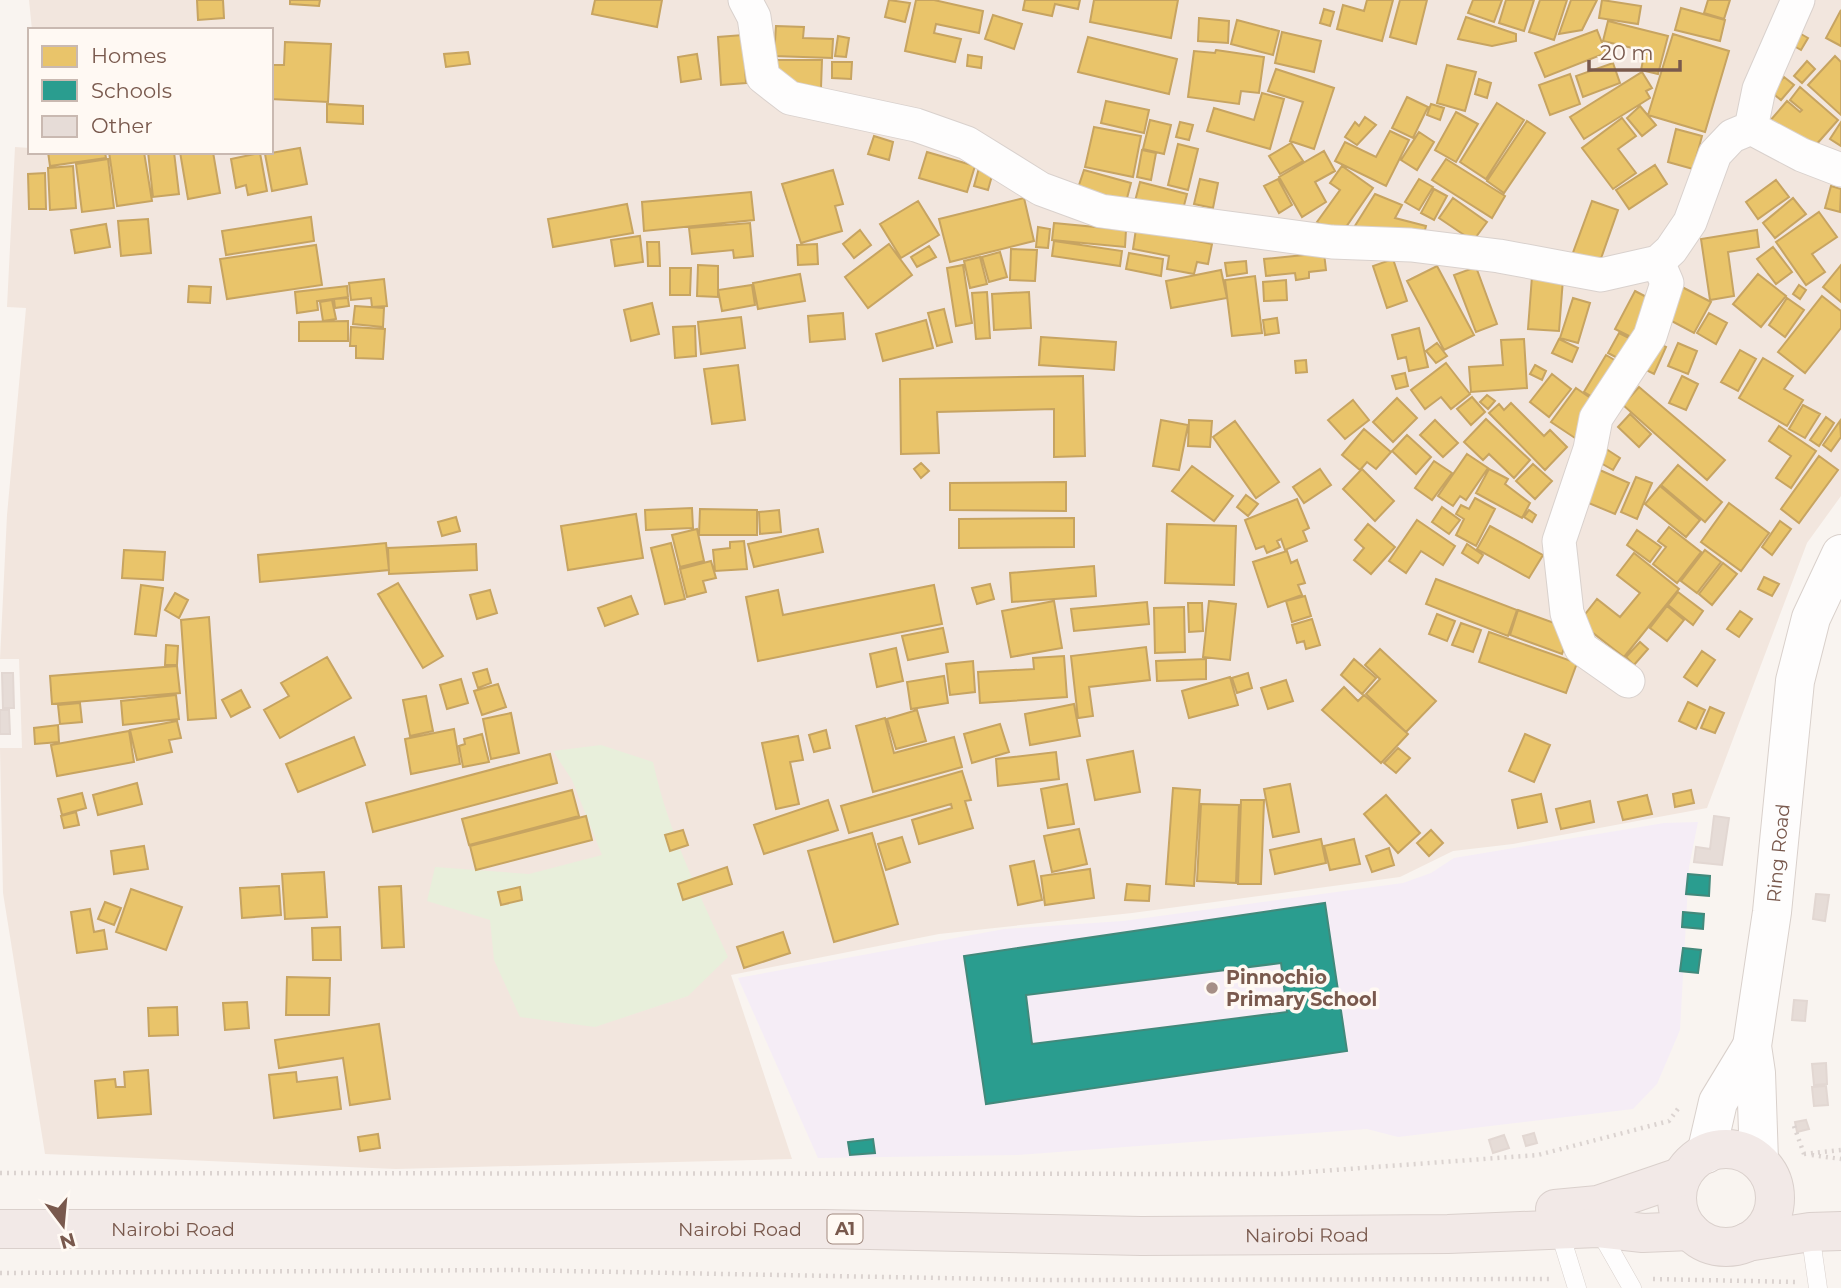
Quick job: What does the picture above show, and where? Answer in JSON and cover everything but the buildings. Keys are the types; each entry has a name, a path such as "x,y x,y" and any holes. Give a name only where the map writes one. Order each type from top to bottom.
{"highway":[{"path":"1733,1150 1765,1170 1811,1213 1831,1226 1717,1246 1702,1241 1690,1231 1681,1217 1677,1202 1693,1166 1733,1150"},
{"name":"Nairobi Road","path":"0,1219 415,1219 590,1213 1045,1225 1389,1223 1598,1205 1693,1166"},
{"path":"1747,1242 1760,1233 1774,1208 1765,1170"},
{"name":"Nairobi Road","path":"0,1229 824,1229 1141,1236 1598,1228 1643,1233 1690,1231"}],"main road":[{"name":"Ring Road","path":"1765,1170 1752,1046 1772,912 1795,681 1811,618 1841,554"},
{"path":"1693,1166 1718,1102 1752,1046"}],"street":[{"path":"745,0 754,17 763,77 790,98 929,129 967,143 1041,188 1101,211 1332,242 1411,245 1499,256 1601,275 1658,262 1671,250 1690,222 1715,154 1732,136 1751,128"},
{"path":"1751,128 1759,89 1798,0"},
{"path":"1751,128 1802,155 1841,170"},
{"path":"1628,681 1581,648 1567,612 1559,541 1590,449 1596,418 1650,336 1667,283 1658,262"}],"lane":[{"path":"1819,1285 1831,1226"},
{"path":"1598,1228 1631,1283"},
{"path":"1559,1230 1576,1284"}],"path":[{"path":"0,1173 1280,1174 1538,1155 1669,1121"},
{"path":"1840,1150 1804,1154 1841,1159"},
{"path":"0,1273 514,1270 1046,1280 1576,1284"},
{"path":"1631,1283 1819,1285"}],"shaded area":[{"path":"29,0 1841,0 1841,496 1807,543 1707,808 1513,844 1453,851 1400,877 1132,913 939,934 731,975 792,1159 396,1169 45,1154 3,893 0,748 22,748 19,659 0,659 7,515 26,308 7,307 15,147 28,148 28,154 273,154 273,28 32,28"},
{"name":"Pinnochio Primary School","path":"1698,822 1689,867 1680,1030 1657,1084 1633,1109 1398,1137 1367,1129 1018,1155 818,1158 738,978 1004,929 1123,921 1403,883 1431,873 1454,858 1664,823"}],"green space":[{"path":"601,745 653,762 676,838 728,957 688,996 595,1027 520,1017 494,960 490,920 427,901 435,867 529,874 602,855 572,780 553,751"}],"place":[{"name":"Pinnochio Primary School","path":"1212,988"}]}
